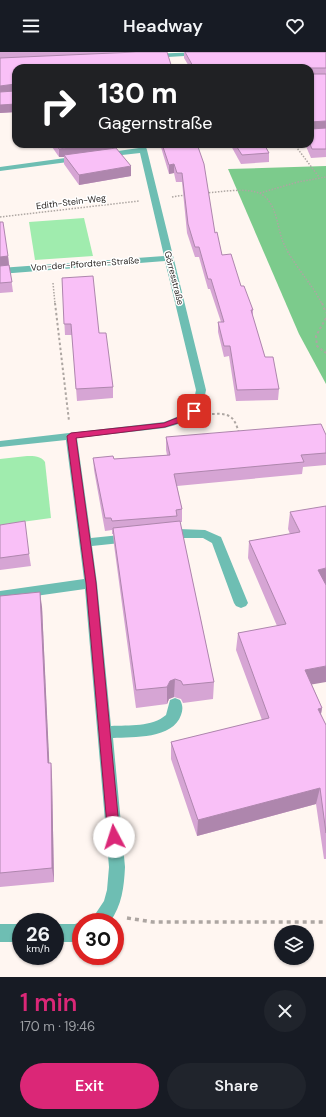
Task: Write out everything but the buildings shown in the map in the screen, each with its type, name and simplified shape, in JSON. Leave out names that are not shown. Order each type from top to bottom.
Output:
[{"type":"street","points":[[144,56],[208,53]]},
{"type":"street","points":[[0,169],[96,156],[137,148]]},
{"type":"street","name":"Görresstraße","points":[[71,436],[165,425],[182,419],[194,411],[200,400],[201,390],[142,148]]},
{"type":"street","name":"Von-der-Pfordten-Straße","points":[[0,271],[169,258]]},
{"type":"street","points":[[0,444],[71,436],[91,583],[116,867],[116,891],[105,913]]},
{"type":"street","points":[[155,535],[178,533],[205,534],[217,540],[241,603]]},
{"type":"street","points":[[86,543],[140,537]]},
{"type":"street","points":[[0,596],[91,583]]},
{"type":"street","points":[[104,732],[162,727],[171,720],[174,713],[175,704]]},
{"type":"street","points":[[0,933],[12,933]]},
{"type":"path","points":[[297,148],[319,178]]},
{"type":"path","points":[[201,193],[222,191],[260,193],[298,182],[326,177]]},
{"type":"path","points":[[260,193],[270,202],[285,248],[322,299],[326,313]]},
{"type":"path","points":[[169,197],[187,195]]},
{"type":"path","name":"Edith-Stein-Weg","points":[[0,217],[144,200]]},
{"type":"path","points":[[50,267],[71,436]]},
{"type":"path","points":[[326,318],[316,336],[317,346],[326,353]]},
{"type":"path","points":[[205,414],[226,413],[235,419],[240,437]]},
{"type":"path","points":[[124,920],[153,922],[326,922]]},
{"type":"green space","points":[[326,166],[326,384],[299,334],[228,169]]},
{"type":"green space","points":[[84,218],[93,256],[35,260],[29,222]]},
{"type":"green space","points":[[27,456],[39,457],[45,462],[51,518],[0,525],[0,459]]},
{"type":"route","points":[[114,837],[91,583],[71,436],[165,425],[182,419],[194,411]]}]
